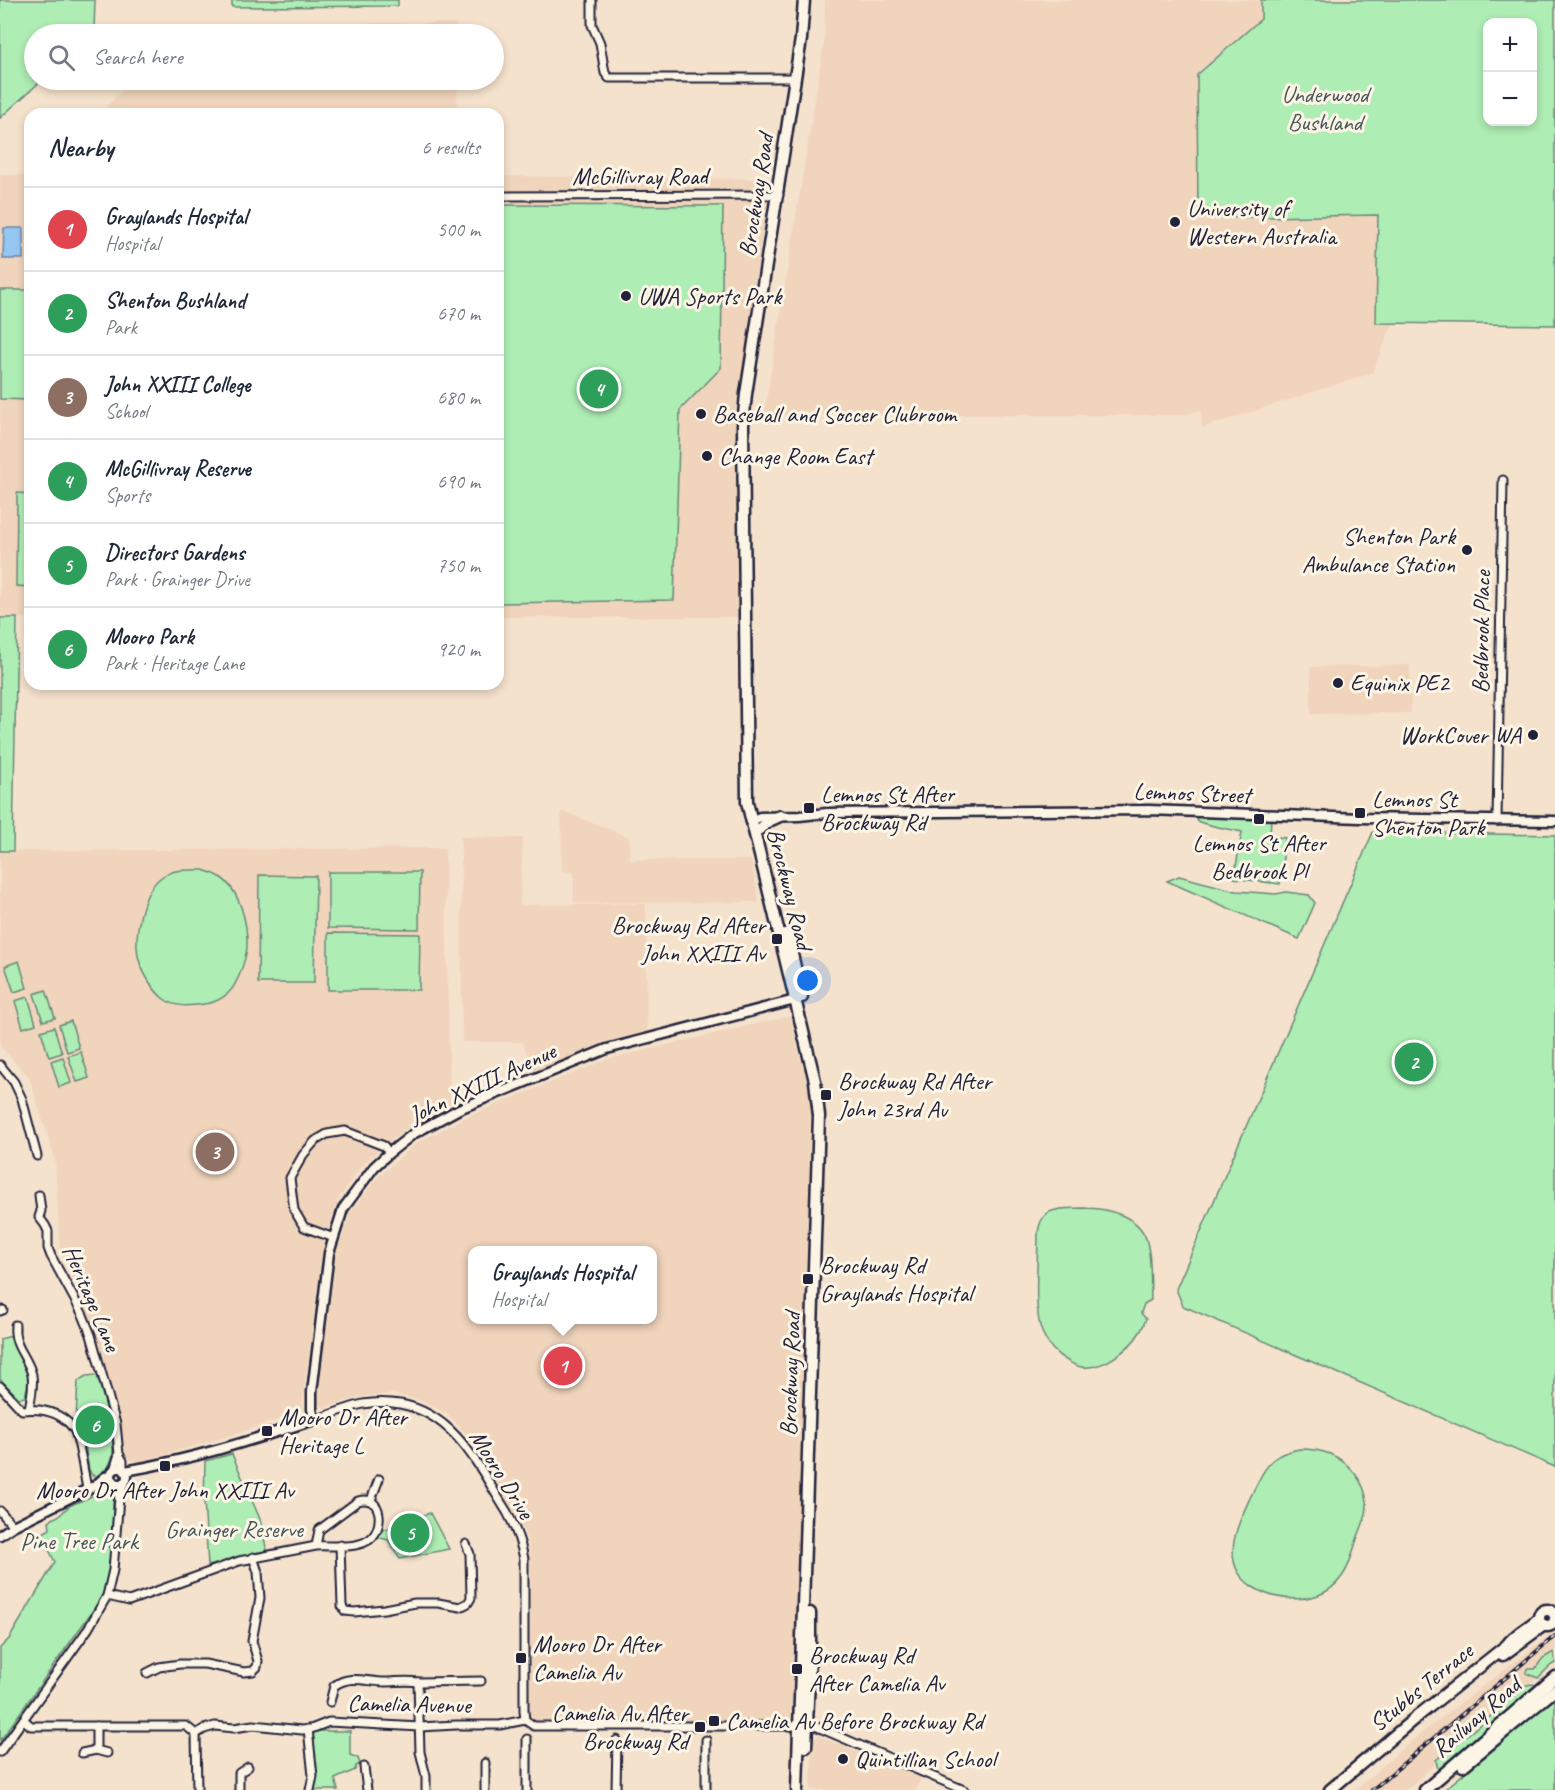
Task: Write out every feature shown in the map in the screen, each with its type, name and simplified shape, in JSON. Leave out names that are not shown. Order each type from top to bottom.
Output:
[{"type":"main road","name":"Brockway Road","points":[[779,195],[801,39],[804,0]]},
{"type":"main road","name":"Brockway Road","points":[[804,1790],[803,1725],[819,1116],[815,1081],[799,999],[746,784],[743,416],[804,56],[809,0]]},
{"type":"main road","points":[[755,820],[769,821],[780,816]]},
{"type":"main road","name":"Stubbs Terrace","points":[[1330,1790],[1507,1645],[1516,1635],[1551,1619]]},
{"type":"main road","name":"Stubbs Terrace","points":[[1338,1790],[1386,1753],[1474,1677],[1551,1619]]},
{"type":"main road","name":"Railway Road","points":[[1425,1790],[1555,1677]]},
{"type":"main road","name":"Railway Road","points":[[1434,1790],[1555,1690]]},
{"type":"main road","name":"Brockway Road","points":[[797,1790],[803,1725]]},
{"type":"street","points":[[592,1],[592,25],[600,43],[605,73],[609,78],[795,78]]},
{"type":"street","name":"McGillivray Road","points":[[504,196],[779,195]]},
{"type":"street","name":"Bedbrook Place","points":[[1497,820],[1503,480]]},
{"type":"street","name":"Lemnos Street","points":[[755,820],[777,811],[827,813],[1149,810],[1360,818],[1555,821]]},
{"type":"street","name":"Lemnos Street","points":[[780,816],[827,813]]},
{"type":"street","name":"John XXIII Avenue","points":[[314,1420],[312,1392],[330,1253],[334,1238],[343,1209],[374,1167],[389,1153],[413,1134],[459,1109],[607,1049],[799,999]]},
{"type":"street","points":[[0,1065],[14,1082],[22,1099],[37,1156]]},
{"type":"street","points":[[334,1238],[304,1227],[294,1210],[290,1178],[303,1155],[315,1141],[327,1134],[345,1131],[384,1146],[389,1153]]},
{"type":"street","name":"Heritage Lane","points":[[0,1752],[88,1629],[106,1596],[113,1570],[119,1477],[116,1424],[94,1345],[83,1315],[48,1248],[48,1231],[39,1217],[41,1211],[39,1195]]},
{"type":"street","points":[[15,1325],[14,1337],[32,1374],[26,1409]]},
{"type":"street","points":[[0,1386],[26,1409],[54,1412],[74,1428],[82,1471],[92,1486]]},
{"type":"street","name":"Mooro Drive","points":[[0,1535],[13,1526],[92,1486],[144,1468],[224,1449],[363,1404],[390,1403],[414,1408],[444,1423],[462,1442],[507,1512],[517,1533],[522,1550],[524,1571],[525,1720]]},
{"type":"street","points":[[370,1500],[379,1479]]},
{"type":"street","points":[[106,1596],[129,1600],[254,1557],[316,1546],[357,1545],[369,1540],[377,1532],[378,1512],[374,1503],[370,1500],[358,1501],[319,1530],[316,1546]]},
{"type":"street","points":[[0,1510],[13,1526]]},
{"type":"street","points":[[340,1545],[342,1606],[345,1611],[354,1612],[415,1603],[438,1603],[460,1607],[468,1603],[471,1598],[470,1554],[466,1544]]},
{"type":"street","points":[[147,1673],[159,1667],[180,1664],[205,1664],[244,1672],[254,1671],[258,1661],[252,1641],[260,1598],[254,1557]]},
{"type":"street","points":[[330,1702],[334,1686],[339,1682],[355,1679],[384,1682],[481,1681]]},
{"type":"street","points":[[418,1682],[420,1752],[426,1776],[426,1790]]},
{"type":"street","points":[[24,1720],[32,1726],[186,1726],[196,1734],[197,1790]]},
{"type":"street","name":"Camelia Avenue","points":[[196,1734],[215,1726],[234,1728],[253,1725],[308,1729],[329,1722],[420,1727],[500,1725],[525,1720],[534,1726],[803,1725],[815,1726],[964,1790]]},
{"type":"street","points":[[96,1726],[96,1750]]},
{"type":"street","points":[[308,1729],[313,1776],[309,1790]]},
{"type":"street","points":[[527,1739],[527,1790]]},
{"type":"street","points":[[616,1790],[617,1740]]},
{"type":"street","points":[[706,1740],[706,1790]]},
{"type":"street","points":[[82,1754],[96,1750],[106,1754]]},
{"type":"street","points":[[485,1763],[485,1790]]},
{"type":"street","points":[[239,1790],[239,1773],[248,1767]]},
{"type":"street","points":[[364,1767],[367,1790]]},
{"type":"shaded area","name":"University of Western Australia","points":[[825,0],[1555,0],[1555,325],[1393,323],[1372,373],[1202,428],[1201,410],[1184,415],[764,415],[824,43]]},
{"type":"shaded area","points":[[456,23],[456,24],[340,24]]},
{"type":"shaded area","points":[[123,90],[457,90],[457,108],[105,108]]},
{"type":"shaded area","points":[[0,175],[24,175],[24,618],[17,619],[13,851],[445,848],[450,1104],[410,1126],[384,1146],[361,1166],[338,1200],[324,1241],[301,1412],[140,1462],[130,1460],[125,1454],[120,1422],[96,1332],[60,1249],[55,1159],[29,1077],[0,1046]]},
{"type":"shaded area","name":"UWA Sports Park","points":[[504,176],[770,179],[736,413],[737,617],[504,617]]},
{"type":"shaded area","points":[[1410,665],[1411,713],[1311,714],[1311,667]]},
{"type":"shaded area","points":[[561,812],[629,837],[630,860],[751,860],[759,902],[574,903],[574,872],[562,871]]},
{"type":"shaded area","points":[[461,837],[523,838],[520,905],[646,904],[647,1036],[535,1074],[523,1042],[462,1042]]},
{"type":"shaded area","points":[[790,1016],[811,1099],[805,1318],[803,1321],[805,1333],[795,1712],[785,1722],[533,1722],[529,1717],[531,1570],[529,1544],[524,1531],[470,1438],[448,1414],[419,1400],[394,1394],[360,1397],[324,1408],[317,1402],[336,1254],[351,1211],[380,1175],[418,1142],[464,1118],[608,1059]]},
{"type":"shaded area","points":[[1551,1634],[1555,1638],[1555,1659],[1551,1664],[1405,1790],[1355,1790],[1415,1738]]},
{"type":"shaded area","name":"Quintillian School","points":[[818,1736],[921,1778],[916,1790],[811,1790],[812,1740]]},
{"type":"green space","points":[[0,0],[95,0],[94,24],[24,24],[24,90],[31,90],[0,118]]},
{"type":"green space","points":[[232,0],[398,0],[398,6],[232,7]]},
{"type":"green space","name":"Underwood Bushland","points":[[1261,0],[1555,0],[1555,325],[1376,323],[1378,215],[1198,218],[1197,75],[1261,19]]},
{"type":"green space","name":"UWA Sports Park","points":[[504,205],[723,206],[721,368],[680,410],[674,600],[504,603]]},
{"type":"green space","points":[[0,290],[24,290],[24,400],[0,399]]},
{"type":"green space","points":[[17,493],[24,494],[24,587],[16,586]]},
{"type":"green space","points":[[0,618],[17,618],[13,851],[0,851]]},
{"type":"green space","points":[[1196,816],[1259,818],[1259,821],[1271,819],[1270,836],[1285,838],[1280,884],[1234,878],[1242,832],[1197,821]]},
{"type":"green space","points":[[1373,832],[1555,835],[1555,1467],[1183,1306],[1176,1289]]},
{"type":"green space","points":[[203,870],[220,877],[233,890],[238,899],[246,928],[246,951],[238,978],[227,994],[209,1003],[178,1005],[160,995],[145,974],[138,956],[138,926],[148,894],[159,879],[174,871]]},
{"type":"green space","points":[[328,872],[420,872],[419,929],[328,928]]},
{"type":"green space","points":[[259,875],[316,876],[314,983],[258,983]]},
{"type":"green space","points":[[1179,876],[1236,891],[1309,895],[1315,903],[1299,939],[1167,881]]},
{"type":"green space","points":[[328,933],[420,934],[419,990],[328,990]]},
{"type":"green space","points":[[19,961],[27,988],[14,992],[5,966]]},
{"type":"green space","points":[[46,990],[55,1018],[43,1021],[34,994]]},
{"type":"green space","points":[[28,997],[36,1024],[23,1028],[15,1001]]},
{"type":"green space","points":[[71,1021],[79,1048],[67,1052],[59,1025]]},
{"type":"green space","points":[[54,1027],[62,1053],[49,1057],[41,1031]]},
{"type":"green space","points":[[81,1052],[89,1078],[77,1082],[68,1056]]},
{"type":"green space","points":[[63,1057],[71,1083],[59,1087],[51,1061]]},
{"type":"green space","points":[[1084,1208],[1112,1212],[1130,1220],[1144,1233],[1150,1256],[1151,1300],[1144,1304],[1141,1313],[1146,1319],[1141,1330],[1130,1345],[1116,1357],[1091,1367],[1074,1365],[1055,1352],[1042,1332],[1038,1311],[1038,1235],[1043,1218],[1059,1209]]},
{"type":"green space","points":[[11,1336],[29,1379],[25,1397],[19,1398],[0,1379],[0,1339]]},
{"type":"green space","points":[[97,1375],[112,1433],[113,1455],[106,1469],[97,1476],[92,1475],[89,1470],[84,1438],[76,1418],[78,1381],[86,1376]]},
{"type":"green space","points":[[1299,1449],[1326,1453],[1350,1467],[1363,1487],[1367,1507],[1346,1571],[1332,1587],[1322,1593],[1299,1599],[1274,1596],[1253,1587],[1242,1578],[1233,1557],[1240,1521],[1267,1467],[1279,1455]]},
{"type":"green space","name":"Grainger Reserve","points":[[232,1454],[260,1519],[267,1552],[208,1566],[204,1499],[205,1461]]},
{"type":"green space","name":"Pine Tree Park","points":[[108,1489],[113,1495],[113,1511],[108,1589],[0,1741],[0,1648],[9,1639],[55,1562],[41,1534],[50,1529],[49,1521],[69,1506]]},
{"type":"green space","points":[[430,1513],[449,1549],[400,1559],[388,1540],[377,1537],[381,1530]]},
{"type":"green space","points":[[1554,1652],[1555,1663],[1538,1678],[1526,1673],[1528,1669],[1535,1669],[1543,1658]]},
{"type":"green space","points":[[1526,1685],[1536,1686],[1532,1691],[1438,1770],[1436,1760],[1492,1715],[1495,1709]]},
{"type":"green space","points":[[1555,1698],[1555,1790],[1444,1790]]},
{"type":"green space","points":[[350,1731],[350,1755],[358,1758],[360,1764],[355,1770],[335,1779],[338,1790],[314,1790],[313,1733]]},
{"type":"water","points":[[4,228],[23,228],[23,259],[3,259]]},
{"type":"railway","points":[[1372,1790],[1555,1636]]},
{"type":"place","name":"University of Western Australia","points":[[1175,222]]},
{"type":"place","name":"UWA Sports Park","points":[[626,296]]},
{"type":"place","name":"McGillivray Reserve","points":[[599,389]]},
{"type":"place","name":"Baseball and Soccer Clubroom","points":[[701,414]]},
{"type":"place","name":"Change Room East","points":[[707,456]]},
{"type":"place","name":"Shenton Park Ambulance Station","points":[[1467,550]]},
{"type":"place","name":"Equinix PE2","points":[[1338,683]]},
{"type":"place","name":"WorkCover WA","points":[[1533,735]]},
{"type":"place","name":"Lemnos St After Brockway Rd","points":[[809,808]]},
{"type":"place","name":"Lemnos St Shenton Park","points":[[1360,813]]},
{"type":"place","name":"Lemnos St After Bedbrook Pl","points":[[1259,819]]},
{"type":"place","name":"Brockway Rd After John XXIII Av","points":[[777,939]]},
{"type":"place","name":"Shenton Bushland","points":[[1414,1062]]},
{"type":"place","name":"Brockway Rd After John 23rd Av","points":[[826,1095]]},
{"type":"place","name":"John XXIII College","points":[[215,1152]]},
{"type":"place","name":"Brockway Rd Graylands Hospital","points":[[808,1279]]},
{"type":"place","name":"Graylands Hospital","points":[[563,1366]]},
{"type":"place","name":"Mooro Park","points":[[95,1425]]},
{"type":"place","name":"Mooro Dr After Heritage L","points":[[267,1431]]},
{"type":"place","name":"Mooro Dr After John XXIII Av","points":[[165,1466]]},
{"type":"place","name":"Directors Gardens","points":[[410,1533]]},
{"type":"place","name":"Mooro Dr After Camelia Av","points":[[521,1658]]},
{"type":"place","name":"Brockway Rd After Camelia Av","points":[[797,1669]]},
{"type":"place","name":"Camelia Av Before Brockway Rd","points":[[714,1721]]},
{"type":"place","name":"Camelia Av After Brockway Rd","points":[[700,1727]]},
{"type":"place","name":"Quintillian School","points":[[843,1759]]}]
